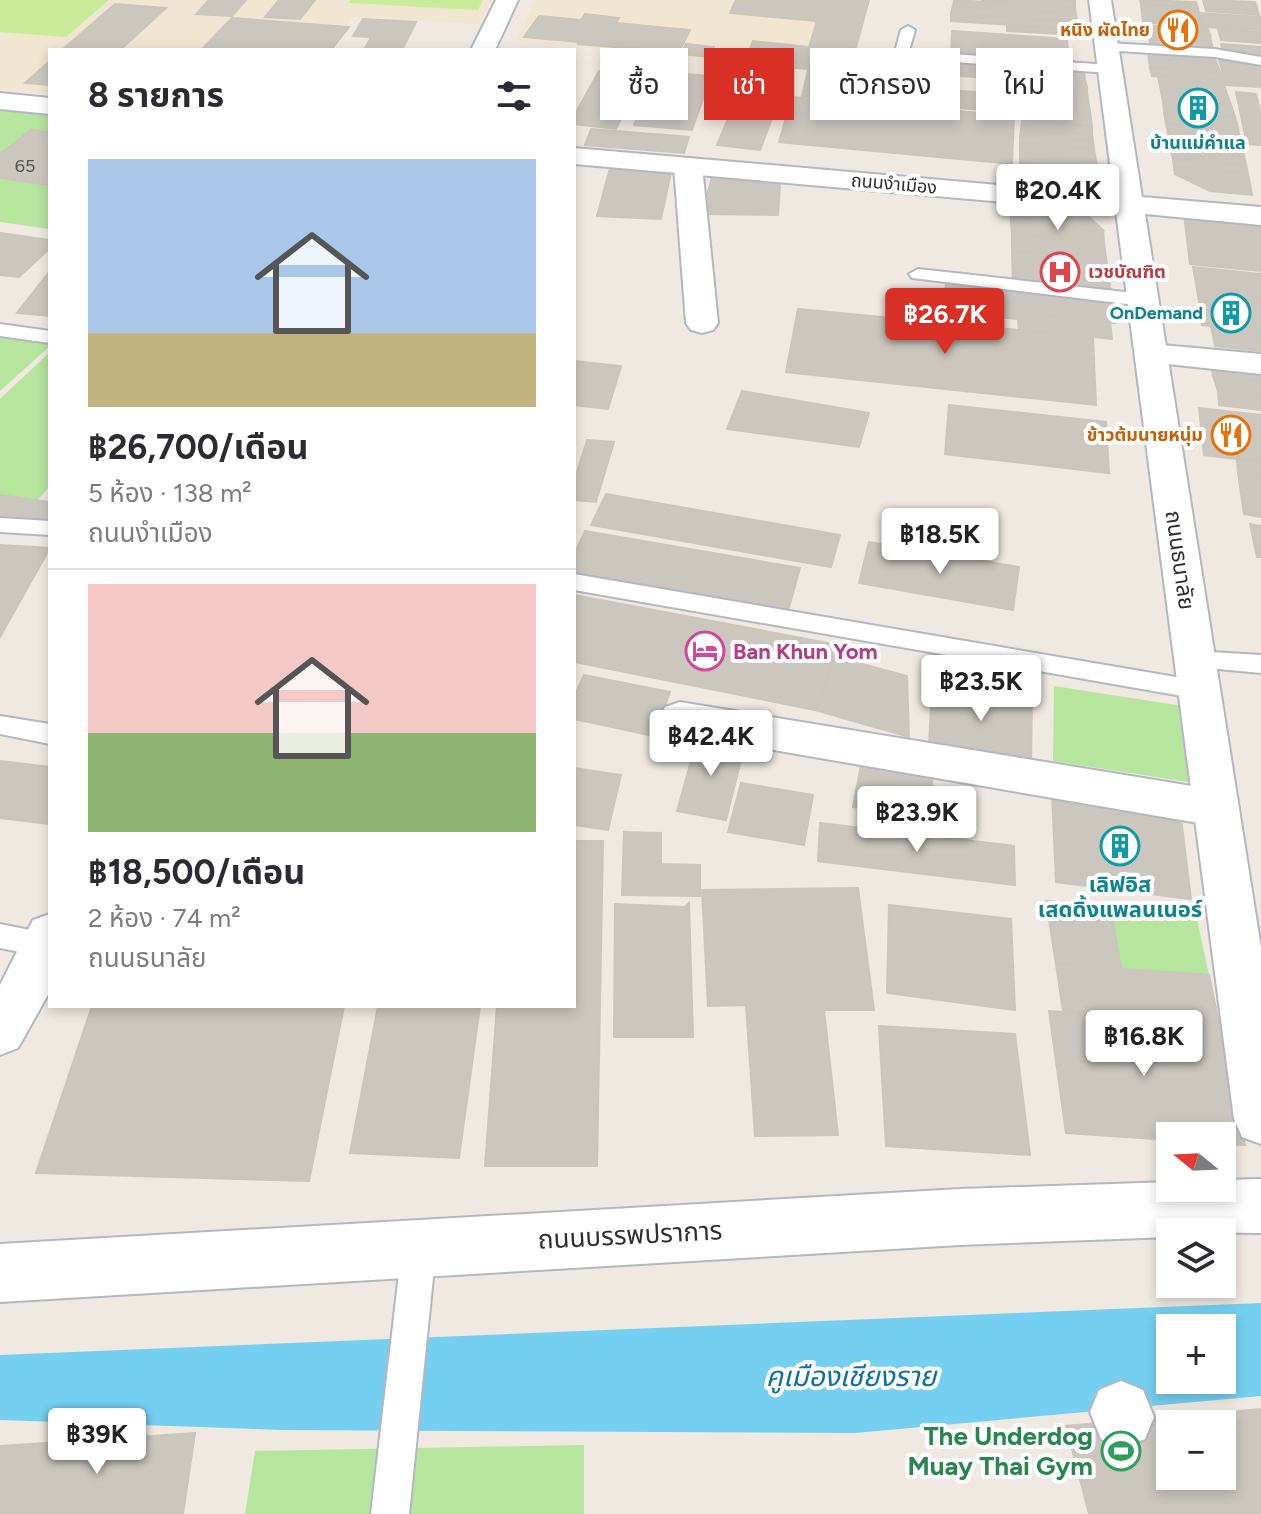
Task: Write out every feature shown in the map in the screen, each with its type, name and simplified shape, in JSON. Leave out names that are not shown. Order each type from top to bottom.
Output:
[{"type":"street","points":[[484,48],[507,0]]},
{"type":"street","name":"ถนนธนาลัย","points":[[1100,0],[1261,1119]]},
{"type":"street","points":[[0,101],[48,106]]},
{"type":"street","name":"ถนนงำเมือง","points":[[576,156],[1261,216]]},
{"type":"street","points":[[688,166],[702,323]]},
{"type":"street","points":[[1151,354],[1261,364]]},
{"type":"street","points":[[680,718],[1216,808]]},
{"type":"street","points":[[0,1032],[32,976],[32,938]]},
{"type":"street","name":"ถนนบรรพปราการ","points":[[0,1273],[960,1217],[1261,1206]]},
{"type":"lane","points":[[908,30],[901,55],[1108,58],[1215,53],[1261,61]]},
{"type":"lane","points":[[918,274],[1143,300]]},
{"type":"lane","points":[[0,330],[48,337]]},
{"type":"lane","points":[[0,525],[48,528]]},
{"type":"lane","points":[[576,582],[1197,675],[1261,664]]},
{"type":"lane","points":[[0,725],[48,734]]},
{"type":"lane","points":[[390,1514],[419,1248]]},
{"type":"shaded area","points":[[0,0],[491,0],[479,24],[353,17],[333,48],[48,48],[48,93],[0,88]]},
{"type":"shaded area","points":[[535,0],[869,0],[856,48],[810,48],[810,69],[794,68],[794,48],[704,48],[704,59],[688,58],[688,48],[600,49],[515,41]]},
{"type":"green space","points":[[0,0],[109,0],[66,37],[0,32]]},
{"type":"green space","points":[[351,0],[483,0],[478,10],[349,3]]},
{"type":"green space","points":[[0,106],[48,110],[48,229],[0,222]]},
{"type":"green space","points":[[0,336],[48,342],[48,348],[0,391]]},
{"type":"green space","points":[[48,354],[48,488],[38,500],[0,495],[0,399]]},
{"type":"green space","points":[[1054,686],[1189,707],[1195,783],[1053,761]]},
{"type":"green space","points":[[1110,905],[1195,910],[1209,975],[1121,968]]},
{"type":"green space","points":[[584,1445],[584,1514],[245,1514],[255,1451]]},
{"type":"water","name":"คูเมืองเชียงราย","points":[[1261,1303],[1261,1396],[855,1433],[281,1430],[0,1420],[0,1355]]},
{"type":"building","points":[[209,0],[246,0],[232,16],[196,14]]},
{"type":"building","points":[[279,0],[315,0],[300,19],[265,17]]},
{"type":"building","points":[[736,0],[869,0],[856,48],[810,48],[810,69],[794,68],[794,48],[750,48],[753,41],[809,47],[817,21],[730,13]]},
{"type":"building","points":[[954,0],[1075,7],[1076,14],[953,6]]},
{"type":"building","points":[[983,0],[1075,0],[1075,7],[982,1]]},
{"type":"building","points":[[1140,0],[1196,2],[1198,8],[1141,4]]},
{"type":"building","points":[[1203,0],[1255,2],[1259,15],[1206,11]]},
{"type":"building","points":[[115,4],[166,8],[122,48],[64,48]]},
{"type":"building","points":[[1141,4],[1198,8],[1202,27],[1143,22]]},
{"type":"building","points":[[953,6],[1076,14],[1077,22],[951,14]]},
{"type":"building","points":[[1199,13],[1261,17],[1261,30],[1202,27]]},
{"type":"building","points":[[585,14],[619,18],[616,23],[690,30],[681,48],[628,48],[524,37],[539,16],[581,20]]},
{"type":"building","points":[[951,14],[1077,22],[1077,29],[951,21]]},
{"type":"building","points":[[232,18],[349,27],[333,48],[203,48]]},
{"type":"building","points":[[363,19],[416,22],[403,48],[365,48],[371,37],[353,36]]},
{"type":"building","points":[[1007,25],[1077,29],[1078,35],[1007,31]]},
{"type":"building","name":"หนิง ผัดไทย","points":[[1147,25],[1208,29],[1210,35],[1148,31]]},
{"type":"building","points":[[1218,29],[1261,32],[1261,43],[1221,40]]},
{"type":"building","points":[[952,31],[1067,39],[1068,48],[976,48],[976,57],[960,56],[960,48],[951,48]]},
{"type":"building","points":[[1148,31],[1210,35],[1211,42],[1149,37]]},
{"type":"building","points":[[1149,37],[1211,42],[1213,48],[1150,44]]},
{"type":"building","points":[[686,44],[714,47],[704,48],[704,56],[688,55],[688,48],[684,48]]},
{"type":"building","points":[[1221,44],[1261,47],[1261,58],[1224,56]]},
{"type":"building","points":[[1148,52],[1213,54],[1220,72],[1150,68]]},
{"type":"building","points":[[1219,59],[1261,62],[1261,87],[1225,85]]},
{"type":"building","points":[[48,63],[48,85],[25,83]]},
{"type":"building","points":[[960,63],[976,64],[976,77],[960,76]]},
{"type":"building","points":[[1150,68],[1220,72],[1222,80],[1152,76]]},
{"type":"building","points":[[808,70],[810,70],[810,97],[802,96]]},
{"type":"building","points":[[1073,70],[1084,71],[1085,80],[1073,79]]},
{"type":"building","points":[[600,71],[600,120],[620,120],[616,129],[576,124],[576,112]]},
{"type":"building","points":[[688,74],[704,75],[704,96],[692,130],[634,125],[636,120],[688,120]]},
{"type":"building","points":[[1158,76],[1222,80],[1231,105],[1163,101]]},
{"type":"building","points":[[1073,79],[1085,80],[1087,87],[1073,86]]},
{"type":"building","points":[[1073,86],[1087,87],[1087,93],[1073,92]]},
{"type":"building","points":[[960,91],[976,92],[976,109],[960,108]]},
{"type":"building","points":[[1073,92],[1087,93],[1091,118],[1073,117]]},
{"type":"building","points":[[1236,92],[1256,94],[1261,115],[1261,145],[1247,144]]},
{"type":"building","points":[[794,97],[810,99],[810,120],[960,120],[960,111],[976,113],[976,120],[1014,120],[1012,164],[779,142],[785,120],[794,120]]},
{"type":"building","name":"บ้านแม่คำแล","points":[[1163,101],[1231,105],[1235,117],[1164,112]]},
{"type":"building","points":[[1164,112],[1235,117],[1238,128],[1166,123]]},
{"type":"building","points":[[1091,118],[1092,126],[1022,121]]},
{"type":"building","points":[[728,120],[771,120],[760,150],[717,145]]},
{"type":"building","points":[[1022,121],[1092,126],[1092,135],[1021,130]]},
{"type":"building","points":[[1166,123],[1238,128],[1240,139],[1168,133]]},
{"type":"building","points":[[591,129],[689,137],[684,153],[585,145]]},
{"type":"building","points":[[31,130],[48,132],[48,185],[0,178],[0,154]]},
{"type":"building","points":[[1021,130],[1092,135],[1093,141],[1020,136]]},
{"type":"building","points":[[1168,133],[1240,139],[1242,148],[1169,142]]},
{"type":"building","points":[[1020,136],[1093,141],[1094,149],[1020,144]]},
{"type":"building","points":[[1169,142],[1242,148],[1244,156],[1171,150]]},
{"type":"building","points":[[1020,144],[1094,149],[1096,161],[1020,154]]},
{"type":"building","points":[[1171,150],[1244,156],[1246,165],[1173,159]]},
{"type":"building","points":[[1020,154],[1096,161],[1097,170],[1020,163]]},
{"type":"building","points":[[1173,159],[1246,165],[1248,174],[1174,167]]},
{"type":"building","points":[[1020,163],[1097,170],[1073,183],[1019,178]]},
{"type":"building","points":[[1174,167],[1248,174],[1252,195],[1210,191],[1175,174]]},
{"type":"building","points":[[610,168],[671,172],[661,219],[597,216]]},
{"type":"building","points":[[712,177],[780,184],[778,215],[702,214]]},
{"type":"building","points":[[1010,204],[1068,208],[1088,216],[1103,230],[1011,223]]},
{"type":"building","points":[[1184,214],[1261,221],[1261,271],[1190,264]]},
{"type":"building","points":[[1011,223],[1103,230],[1104,242],[1012,234]]},
{"type":"building","points":[[0,233],[48,240],[48,250],[19,277],[0,275]]},
{"type":"building","points":[[1012,234],[1104,242],[1106,258],[1012,251]]},
{"type":"building","name":"เวชบัณฑิต","points":[[1012,251],[1106,258],[1111,294],[1013,286]]},
{"type":"building","points":[[1193,267],[1261,274],[1261,302],[1198,295]]},
{"type":"building","points":[[48,273],[48,316],[17,313]]},
{"type":"building","points":[[946,283],[1113,300],[1115,323],[1017,312],[1017,319],[968,314],[969,303],[944,301]]},
{"type":"building","name":"OnDemand","points":[[1198,295],[1261,302],[1261,332],[1202,325]]},
{"type":"building","points":[[798,309],[1093,337],[1096,405],[786,372]]},
{"type":"building","points":[[1017,312],[1110,322],[1112,339],[1019,330]]},
{"type":"building","points":[[1211,327],[1261,332],[1261,340],[1213,335]]},
{"type":"building","points":[[1213,335],[1261,340],[1261,351],[1215,346]]},
{"type":"building","points":[[576,361],[621,366],[608,409],[576,405]]},
{"type":"building","points":[[1211,363],[1261,369],[1261,381],[1213,376]]},
{"type":"building","points":[[1213,376],[1261,381],[1261,396],[1218,391]]},
{"type":"building","points":[[742,391],[869,413],[859,447],[727,429]]},
{"type":"building","points":[[1218,391],[1261,396],[1261,410],[1219,405]]},
{"type":"building","points":[[949,405],[1106,422],[1109,473],[945,454]]},
{"type":"building","name":"ข้าวต้มนายหนุ่ม","points":[[1199,408],[1261,415],[1261,462],[1204,455]]},
{"type":"building","points":[[587,440],[614,442],[596,502],[576,500],[576,476]]},
{"type":"building","points":[[1237,460],[1261,462],[1261,476],[1238,473]]},
{"type":"building","points":[[1238,473],[1261,476],[1261,517],[1244,514]]},
{"type":"building","points":[[606,494],[840,535],[831,567],[591,525]]},
{"type":"building","points":[[0,495],[48,502],[48,523],[0,516]]},
{"type":"building","points":[[1250,524],[1261,526],[1261,557],[1257,557]]},
{"type":"building","points":[[585,531],[800,568],[788,611],[576,573],[576,551]]},
{"type":"building","points":[[869,542],[1019,567],[1013,610],[859,583]]},
{"type":"building","points":[[0,545],[48,548],[48,552],[0,637]]},
{"type":"building","name":"Ban Khun Yom","points":[[576,595],[834,644],[836,657],[815,710],[576,662]]},
{"type":"building","points":[[836,657],[907,676],[909,737],[815,710]]},
{"type":"building","points":[[584,675],[670,692],[654,736],[576,719],[576,693]]},
{"type":"building","points":[[932,683],[1032,699],[1031,763],[929,746]]},
{"type":"building","points":[[698,736],[745,744],[726,820],[677,811]]},
{"type":"building","points":[[862,760],[933,772],[929,820],[853,807]]},
{"type":"building","points":[[0,761],[48,767],[48,824],[0,818]]},
{"type":"building","points":[[576,768],[621,775],[608,830],[576,825]]},
{"type":"building","points":[[741,783],[813,795],[804,845],[728,832]]},
{"type":"building","name":"เลิฟอิส เสดดิ้งแพลนเนอร์","points":[[1052,794],[1180,810],[1191,899],[1056,882]]},
{"type":"building","points":[[820,823],[1014,846],[1015,885],[818,861]]},
{"type":"building","points":[[624,832],[661,833],[661,864],[700,865],[700,896],[622,895]]},
{"type":"building","points":[[576,841],[603,841],[597,1166],[485,1166],[497,1008],[576,1008]]},
{"type":"building","points":[[858,888],[874,1010],[824,1010],[838,1135],[755,1136],[746,1005],[708,1006],[702,890]]},
{"type":"building","points":[[1046,901],[1110,905],[1121,968],[1056,964]]},
{"type":"building","points":[[689,903],[693,1037],[614,1037],[615,904],[685,907]]},
{"type":"building","points":[[889,905],[1011,919],[1015,1010],[887,993]]},
{"type":"building","points":[[1056,964],[1209,975],[1219,1023],[1063,1011]]},
{"type":"building","points":[[91,1008],[344,1008],[309,1181],[36,1173]]},
{"type":"building","points":[[378,1008],[480,1008],[459,1158],[350,1153]]},
{"type":"building","points":[[1049,1011],[1219,1023],[1245,1145],[1236,1145],[1236,1122],[1156,1122],[1156,1139],[1066,1133]]},
{"type":"building","points":[[879,1026],[1015,1034],[1030,1155],[886,1146]]},
{"type":"building","name":"The Underdog Muay Thai Gym","points":[[1261,1409],[1261,1514],[1089,1514],[1066,1426],[1156,1418],[1156,1490],[1236,1490],[1236,1411]]},
{"type":"building","points":[[195,1433],[183,1514],[0,1514],[0,1446]]},
{"type":"place","name":"หนิง ผัดไทย","points":[[1178,30]]},
{"type":"place","name":"บ้านแม่คำแล","points":[[1198,108]]},
{"type":"place","name":"เวชบัณฑิต","points":[[1060,272]]},
{"type":"place","name":"OnDemand","points":[[1231,313]]},
{"type":"place","name":"ข้าวต้มนายหนุ่ม","points":[[1231,435]]},
{"type":"place","name":"Ban Khun Yom","points":[[705,651]]},
{"type":"place","name":"เลิฟอิส เสดดิ้งแพลนเนอร์","points":[[1120,846]]},
{"type":"place","name":"The Underdog Muay Thai Gym","points":[[1121,1451]]}]
